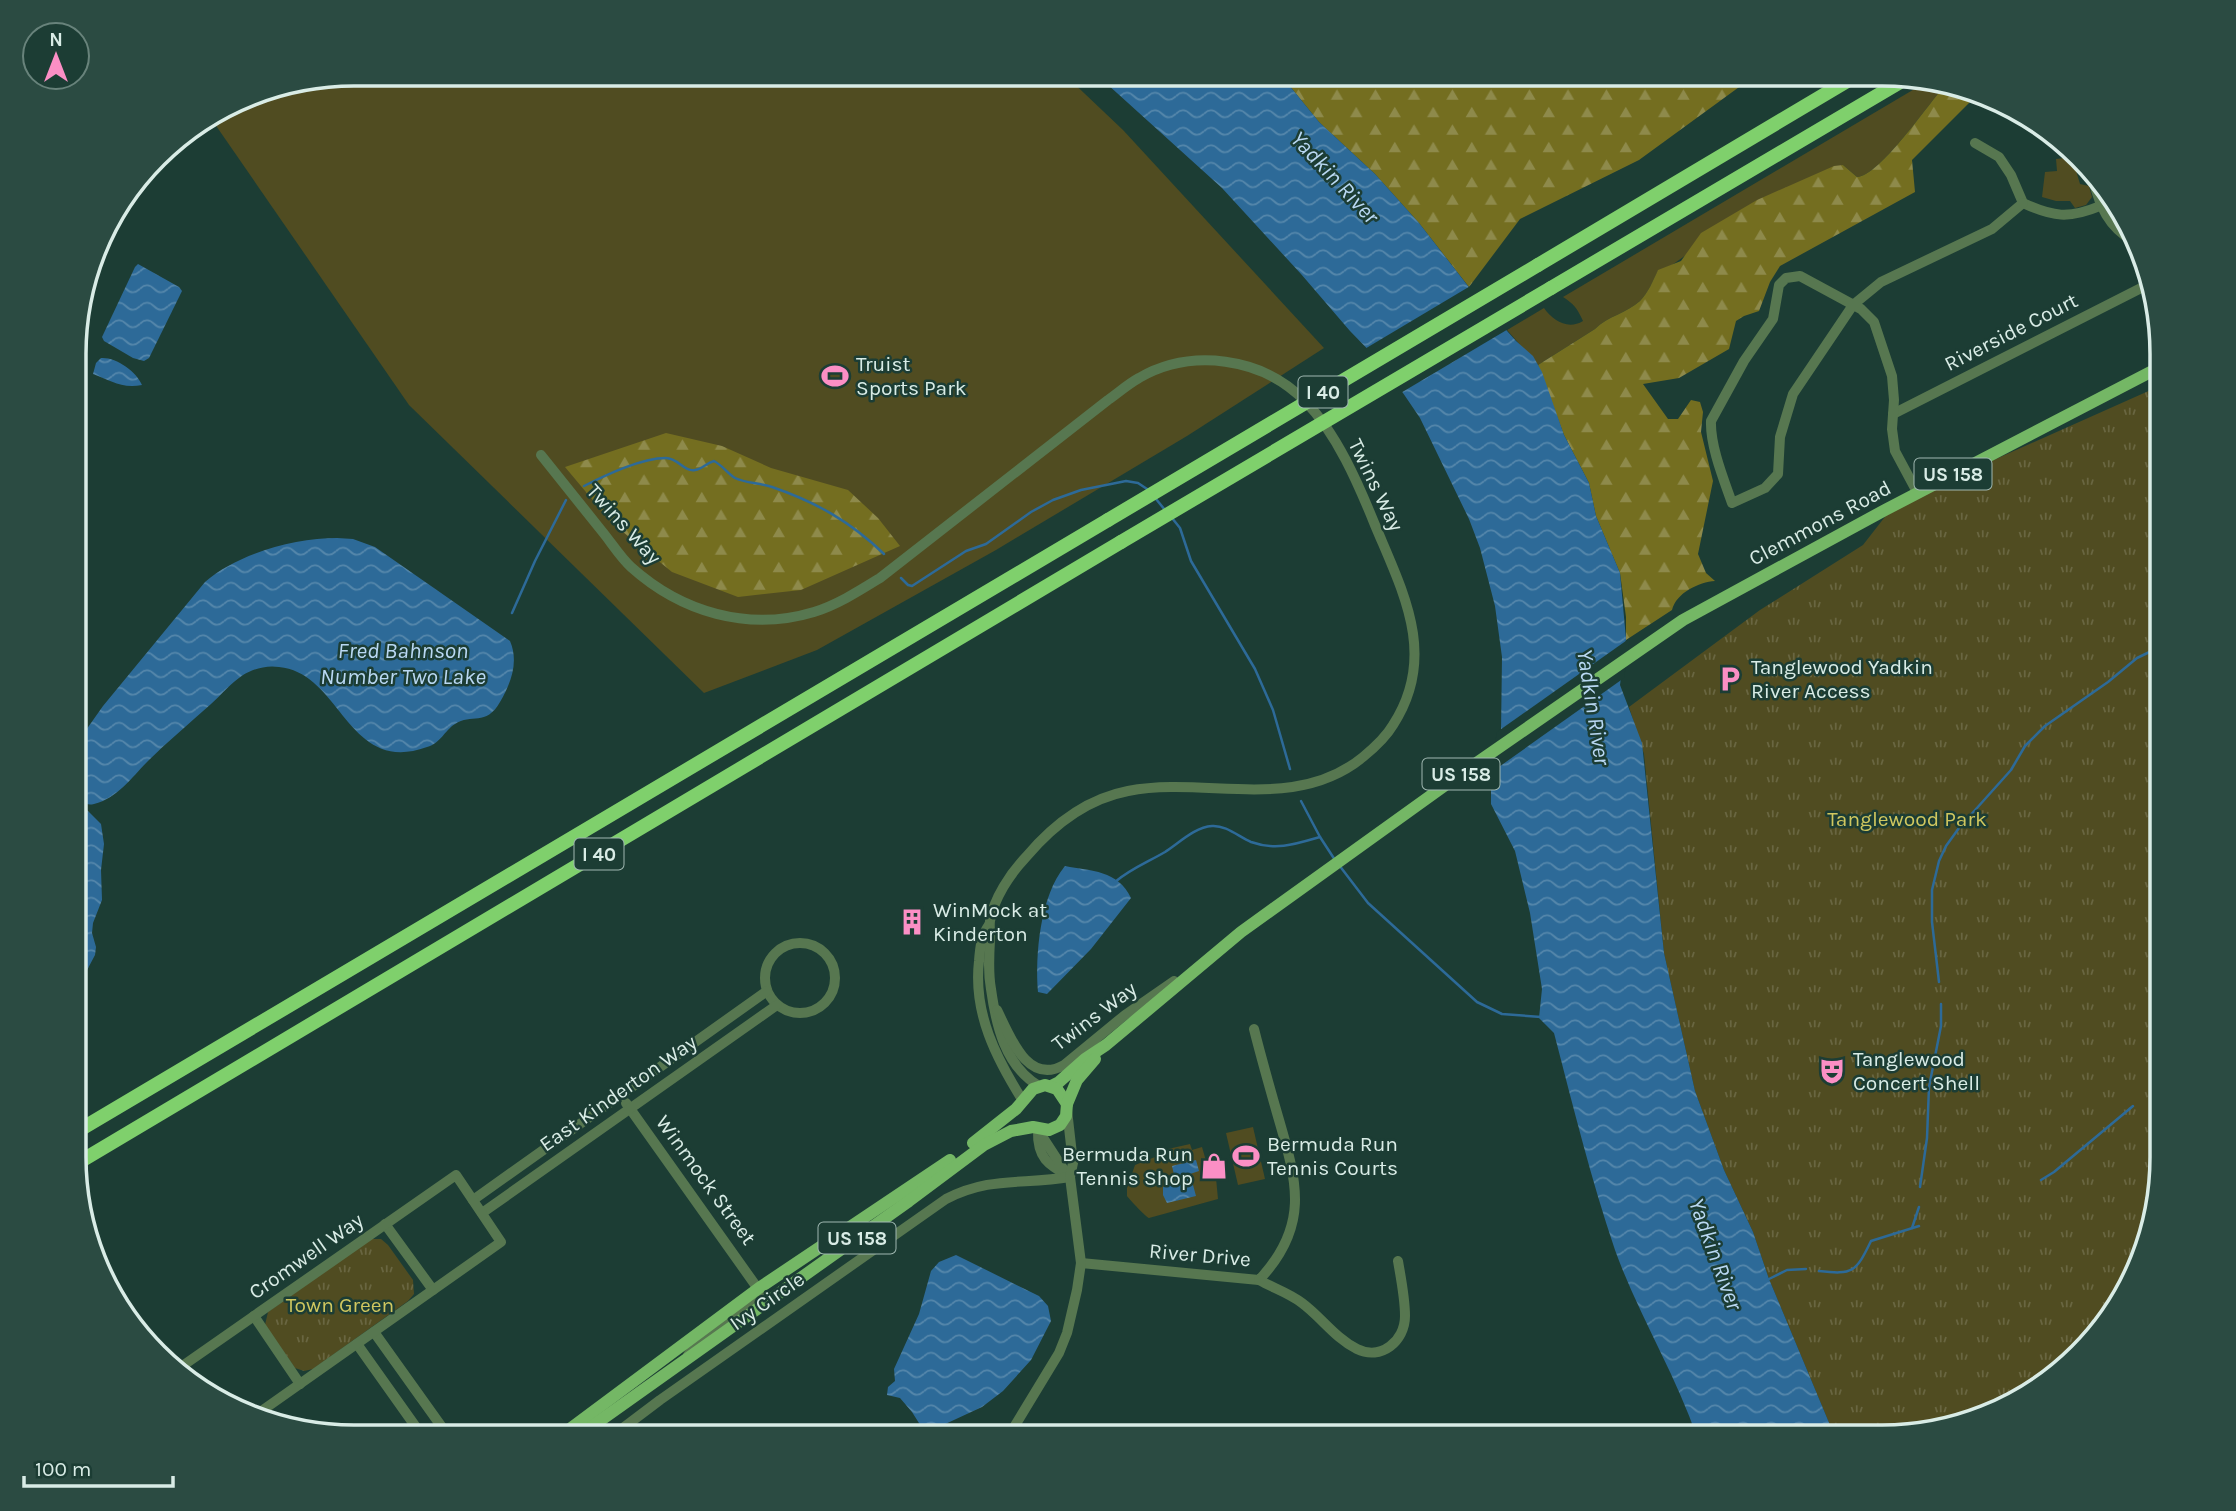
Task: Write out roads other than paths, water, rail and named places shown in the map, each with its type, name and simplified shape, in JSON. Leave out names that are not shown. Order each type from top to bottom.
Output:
[{"type":"highway","name":"I 40","points":[[86,1126],[1838,86]]},
{"type":"highway","name":"I 40","points":[[86,1158],[1893,86]]},
{"type":"main road","name":"Clemmons Road","points":[[1206,960],[1465,771],[1684,620],[1721,597],[1917,492],[2150,372]]},
{"type":"main road","name":"US 158","points":[[1045,1086],[1059,1082],[1206,960]]},
{"type":"main road","name":"US 158","points":[[1067,1107],[1077,1080],[1106,1045]]},
{"type":"main road","points":[[1045,1086],[1061,1093],[1067,1107],[1064,1121],[1055,1129],[1035,1129],[1023,1114],[1023,1101],[1029,1092],[1045,1086]]},
{"type":"main road","name":"US 158","points":[[575,1425],[759,1288],[942,1166],[989,1132],[1023,1101]]},
{"type":"main road","name":"US 158","points":[[594,1425],[984,1145],[1011,1131],[1035,1129]]},
{"type":"street","points":[[1976,143],[1998,157],[2011,175],[2023,203],[2060,216],[2078,214],[2100,206]]},
{"type":"street","points":[[2097,193],[2100,206],[2111,224],[2121,232]]},
{"type":"street","points":[[1917,492],[1895,451],[1892,376],[1874,322],[1853,305],[1800,276],[1786,278],[1779,285],[1773,319],[1744,361],[1711,421],[1715,446],[1732,503],[1765,488],[1776,478],[1780,437],[1789,403],[1802,378],[1853,305],[1881,282],[1992,229],[2023,203]]},
{"type":"street","name":"Riverside Court","points":[[1893,414],[2142,288]]},
{"type":"street","name":"Twins Way","points":[[541,455],[630,566],[667,595],[705,612],[744,620],[765,620],[814,612],[847,598],[880,578],[1108,400],[1139,378],[1165,367],[1188,361],[1219,360],[1254,368],[1288,386],[1307,402],[1351,471],[1409,606],[1415,663],[1407,698],[1393,726],[1372,749],[1346,770],[1320,782],[1272,789],[1170,788],[1128,791],[1089,804],[1048,830],[1015,869],[995,906],[989,925],[989,972],[996,1024],[1006,1048],[1023,1073],[1045,1086]]},
{"type":"street","name":"Twins Way","points":[[989,925],[983,933],[979,952],[981,1005],[998,1060],[1023,1101]]},
{"type":"street","points":[[795,944],[807,944],[819,949],[828,958],[833,969],[831,993],[824,1004],[813,1010],[801,1013],[788,1011],[777,1005],[767,991],[767,966],[773,956],[783,948],[795,944]]},
{"type":"street","name":"Twins Way","points":[[993,1001],[1022,1056],[1035,1068],[1052,1071],[1064,1065],[1125,1015],[1206,960]]},
{"type":"street","name":"East Kinderton Way","points":[[473,1200],[767,991]]},
{"type":"street","name":"East Kinderton Way","points":[[482,1213],[777,1005]]},
{"type":"street","name":"River Drive","points":[[1081,1263],[1259,1280],[1282,1250],[1296,1203],[1295,1174],[1254,1030]]},
{"type":"street","name":"Winmock Street","points":[[620,1096],[759,1288]]},
{"type":"street","points":[[1015,1425],[1059,1353],[1081,1263],[1070,1177],[1073,1163],[1067,1107]]},
{"type":"street","points":[[1035,1129],[1070,1177]]},
{"type":"street","name":"Cromwell Way","points":[[184,1365],[456,1175],[473,1200]]},
{"type":"street","name":"Ivy Circle","points":[[627,1425],[946,1199],[966,1189],[990,1182],[1070,1177]]},
{"type":"street","points":[[264,1409],[501,1242],[473,1200]]},
{"type":"street","points":[[385,1224],[433,1290]]},
{"type":"street","points":[[1259,1280],[1303,1303],[1350,1345],[1362,1351],[1377,1353],[1388,1348],[1397,1339],[1404,1322],[1398,1261]]},
{"type":"street","points":[[686,1360],[695,1346],[759,1297],[759,1288]]},
{"type":"street","points":[[254,1316],[300,1384]]},
{"type":"street","points":[[374,1332],[440,1425]]},
{"type":"street","points":[[357,1344],[414,1425]]},
{"type":"water","name":"Yadkin River","points":[[1109,86],[1290,86],[1319,122],[1375,174],[1419,223],[1475,295],[1533,356],[1542,372],[1564,435],[1589,483],[1596,516],[1620,573],[1626,639],[1620,685],[1642,743],[1664,953],[1695,1091],[1724,1170],[1753,1232],[1769,1279],[1830,1425],[1692,1425],[1615,1250],[1590,1169],[1554,1033],[1539,1018],[1542,989],[1530,913],[1515,851],[1491,804],[1491,782],[1501,733],[1502,657],[1495,606],[1480,548],[1469,519],[1420,418],[1386,368],[1222,188]]},
{"type":"water","points":[[138,264],[182,291],[149,358],[144,361],[133,358],[104,341],[102,337]]},
{"type":"water","points":[[101,358],[125,366],[142,385],[122,385],[93,374],[96,363]]},
{"type":"water","name":"Fred Bahnson Number Two Lake","points":[[320,539],[353,539],[375,547],[510,641],[514,665],[507,687],[495,710],[484,717],[455,724],[432,745],[400,752],[379,748],[362,736],[317,686],[300,673],[279,667],[260,668],[234,681],[110,797],[94,804],[86,803],[86,730],[205,582],[233,563],[249,556],[285,545]]},
{"type":"water","points":[[86,809],[101,824],[104,844],[102,900],[92,933],[95,955],[86,972]]},
{"type":"water","points":[[1065,866],[1103,873],[1119,882],[1131,898],[1091,949],[1047,994],[1038,992],[1037,961],[1041,926],[1050,893]]},
{"type":"water","points":[[1196,1160],[1199,1171],[1190,1174],[1196,1196],[1167,1203],[1163,1187],[1176,1183],[1172,1166]]},
{"type":"water","points":[[956,1255],[1039,1296],[1048,1306],[1051,1321],[1031,1360],[1003,1391],[982,1407],[943,1425],[920,1425],[900,1398],[887,1395],[888,1387],[895,1381],[894,1369],[919,1314],[931,1271],[939,1262]]},
{"type":"waterway","points":[[584,486],[624,468],[656,459],[674,460],[691,470],[714,461],[735,478],[772,487],[818,506],[859,532],[884,554]]},
{"type":"waterway","points":[[901,578],[912,586],[966,551],[986,544],[1031,512],[1053,500],[1081,490],[1126,481],[1138,483],[1150,491]]},
{"type":"waterway","points":[[1156,499],[1165,510]]},
{"type":"waterway","points":[[512,613],[566,500]]},
{"type":"waterway","points":[[1172,518],[1180,528],[1191,561],[1255,669],[1273,710],[1290,769]]},
{"type":"waterway","points":[[1939,982],[1932,922],[1932,890],[1939,861],[1946,846],[2011,770],[2025,746],[2045,726],[2137,658],[2150,652]]},
{"type":"waterway","points":[[1301,801],[1335,860]]},
{"type":"waterway","points":[[1115,882],[1193,832],[1206,827],[1222,827],[1251,842],[1269,846],[1294,844],[1320,837]]},
{"type":"waterway","points":[[1339,865],[1368,903],[1477,1002],[1502,1014],[1541,1017]]},
{"type":"waterway","points":[[1920,1187],[1927,1138],[1929,1087],[1941,1026],[1941,1004]]},
{"type":"waterway","points":[[2041,1180],[2133,1106]]},
{"type":"waterway","points":[[1912,1228],[1919,1207]]},
{"type":"waterway","points":[[1819,1271],[1839,1272],[1852,1269],[1871,1241],[1919,1226]]},
{"type":"waterway","points":[[1769,1279],[1787,1270],[1806,1269]]},
{"type":"place","name":"Truist Sports Park","points":[[835,376]]},
{"type":"place","name":"Tanglewood Yadkin River Access","points":[[1730,679]]},
{"type":"place","name":"WinMock at Kinderton","points":[[912,922]]},
{"type":"place","name":"Tanglewood Concert Shell","points":[[1832,1071]]},
{"type":"place","name":"Bermuda Run Tennis Courts","points":[[1246,1156]]},
{"type":"place","name":"Bermuda Run Tennis Shop","points":[[1214,1166]]},
{"type":"park label","name":"Tanglewood Park","points":[[1907,819]]},
{"type":"park label","name":"Town Green","points":[[340,1305]]}]
